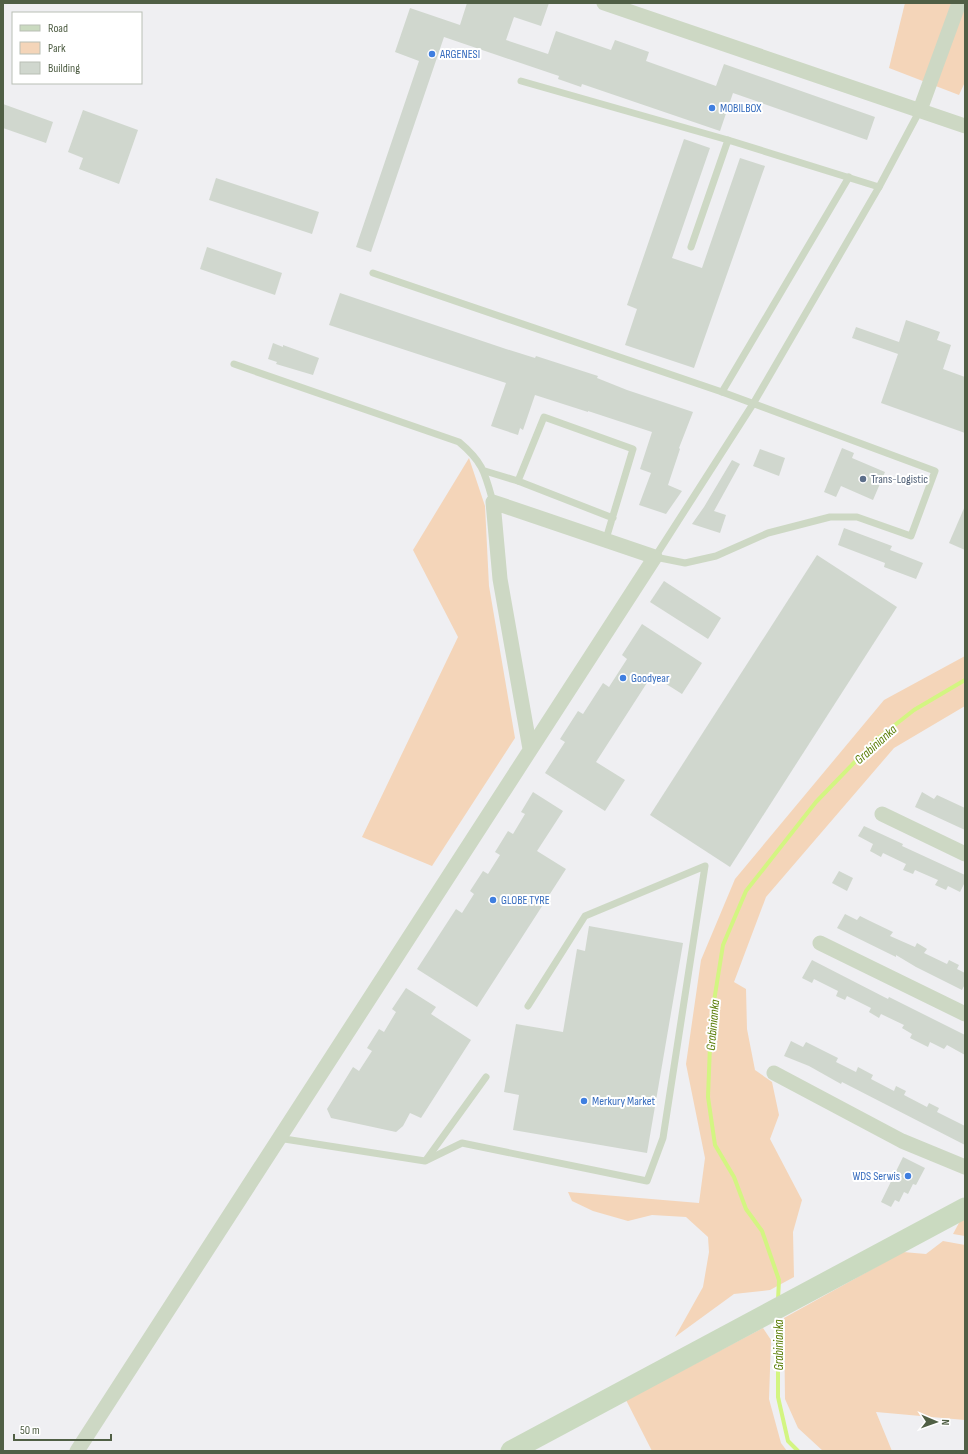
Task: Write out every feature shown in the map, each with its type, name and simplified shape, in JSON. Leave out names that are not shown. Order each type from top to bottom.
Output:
[{"type":"street","points":[[604,3],[965,126]]},
{"type":"street","points":[[920,110],[959,3]]},
{"type":"street","points":[[77,1451],[655,557],[606,539],[493,502],[500,579],[530,749]]},
{"type":"street","points":[[882,814],[965,854]]},
{"type":"street","points":[[820,943],[965,1014]]},
{"type":"street","points":[[774,1073],[902,1141],[965,1167]]},
{"type":"street","points":[[511,1451],[965,1208]]},
{"type":"lane","points":[[521,81],[728,140],[879,187]]},
{"type":"lane","points":[[373,273],[722,392],[753,404],[935,471],[910,536],[857,517],[830,517],[768,533],[716,556],[685,563],[655,557],[753,404],[879,187],[920,110]]},
{"type":"lane","points":[[690,247],[728,140]]},
{"type":"lane","points":[[722,392],[848,177]]},
{"type":"lane","points":[[234,364],[459,442],[475,455],[485,471],[493,502]]},
{"type":"lane","points":[[518,480],[544,417],[633,449],[606,539]]},
{"type":"lane","points":[[485,471],[518,480],[613,518]]},
{"type":"lane","points":[[278,1138],[425,1161],[462,1143],[647,1181],[663,1138],[705,866],[586,916],[528,1006]]},
{"type":"lane","points":[[425,1161],[486,1077]]},
{"type":"green space","points":[[905,3],[965,3],[965,82],[959,95],[889,68]]},
{"type":"green space","points":[[469,458],[485,506],[489,586],[515,738],[432,866],[362,837],[458,637],[413,550]]},
{"type":"green space","points":[[965,656],[965,706],[894,748],[766,897],[734,982],[746,989],[747,1029],[755,1070],[772,1082],[779,1115],[770,1139],[802,1200],[793,1232],[794,1277],[770,1290],[734,1294],[675,1337],[703,1287],[709,1252],[708,1237],[686,1217],[652,1215],[628,1221],[593,1211],[572,1201],[568,1192],[699,1203],[705,1158],[686,1064],[701,960],[735,879],[884,700]]},
{"type":"green space","points":[[965,1219],[965,1236],[953,1234],[960,1221]]},
{"type":"green space","points":[[943,1241],[965,1245],[965,1420],[876,1412],[892,1451],[823,1451],[798,1428],[785,1399],[784,1318],[903,1252],[926,1254]]},
{"type":"green space","points":[[763,1328],[771,1340],[769,1399],[781,1443],[787,1451],[652,1451],[626,1400]]},
{"type":"building","points":[[467,3],[549,3],[541,26],[514,17],[506,40],[548,54],[556,31],[611,50],[615,40],[649,52],[646,61],[716,86],[724,64],[875,117],[867,140],[733,93],[720,131],[582,84],[581,87],[558,79],[559,76],[444,37],[371,252],[356,247],[419,61],[395,52],[410,8],[460,25]]},
{"type":"building","points":[[3,104],[53,122],[46,143],[3,128]]},
{"type":"building","points":[[83,110],[138,130],[119,184],[79,169],[83,158],[68,152]]},
{"type":"building","points":[[684,139],[710,148],[672,258],[702,268],[740,158],[765,166],[694,368],[625,345],[637,309],[627,305]]},
{"type":"building","points":[[216,178],[319,212],[312,234],[209,200]]},
{"type":"building","points":[[207,247],[282,273],[275,295],[200,269]]},
{"type":"building","points":[[340,293],[506,349],[535,358],[536,356],[598,376],[597,378],[627,390],[693,412],[679,448],[680,449],[668,485],[682,491],[666,514],[639,505],[651,473],[640,469],[652,432],[535,395],[523,430],[520,428],[518,435],[491,426],[506,383],[329,325]]},
{"type":"building","points":[[906,320],[940,332],[937,340],[951,345],[943,369],[965,377],[965,433],[881,403],[898,354],[852,338],[856,327],[899,342]]},
{"type":"building","points":[[273,343],[319,358],[313,375],[276,364],[277,362],[268,359]]},
{"type":"building","name":"Trans-Logistic","points":[[842,448],[854,453],[852,458],[885,472],[873,500],[841,486],[836,497],[824,492]]},
{"type":"building","points":[[760,449],[785,458],[779,476],[753,466]]},
{"type":"building","points":[[732,460],[740,464],[714,511],[726,515],[720,533],[692,524],[704,507]]},
{"type":"building","points":[[965,506],[965,550],[949,543]]},
{"type":"building","points":[[844,528],[892,546],[890,550],[923,563],[916,579],[884,567],[885,563],[838,545]]},
{"type":"building","points":[[817,555],[897,607],[730,867],[650,815]]},
{"type":"building","points":[[664,581],[721,618],[708,639],[650,602]]},
{"type":"building","points":[[642,624],[702,663],[682,694],[652,675],[596,762],[625,780],[605,811],[545,773],[565,742],[560,739],[578,711],[583,714],[603,683],[609,687],[627,659],[622,655]]},
{"type":"building","points":[[533,792],[563,811],[537,851],[566,869],[477,1007],[417,969],[456,909],[462,913],[474,894],[470,891],[483,871],[488,874],[500,855],[495,852],[508,831],[513,834],[525,814],[521,812]]},
{"type":"building","points":[[922,792],[934,799],[937,795],[965,808],[965,830],[915,807]]},
{"type":"building","points":[[864,826],[903,844],[902,846],[965,875],[965,882],[960,892],[948,886],[946,890],[935,885],[938,880],[915,870],[913,874],[903,870],[906,864],[883,853],[881,857],[870,851],[873,844],[858,836]]},
{"type":"building","points":[[839,871],[853,878],[847,891],[832,883]]},
{"type":"building","points":[[845,914],[857,920],[860,916],[893,932],[890,936],[915,947],[917,943],[927,949],[924,953],[947,964],[949,960],[959,965],[957,969],[965,973],[965,984],[962,990],[916,967],[896,955],[896,957],[837,928]]},
{"type":"building","points":[[589,926],[683,943],[647,1153],[513,1130],[519,1095],[504,1092],[516,1024],[563,1032],[577,949],[585,951]]},
{"type":"building","points":[[812,960],[888,999],[889,997],[965,1035],[965,1055],[947,1045],[944,1049],[930,1042],[928,1047],[910,1038],[912,1034],[902,1028],[904,1025],[881,1014],[879,1018],[869,1012],[871,1008],[847,996],[845,1000],[836,996],[838,991],[814,979],[812,983],[802,978]]},
{"type":"building","points":[[406,988],[436,1007],[431,1014],[471,1040],[421,1118],[410,1113],[403,1126],[396,1132],[331,1118],[327,1109],[353,1067],[359,1071],[372,1051],[367,1048],[379,1029],[384,1032],[396,1012],[392,1009]]},
{"type":"building","points":[[791,1041],[803,1047],[806,1042],[838,1058],[836,1062],[856,1072],[858,1067],[873,1075],[871,1079],[894,1091],[896,1086],[906,1091],[904,1095],[927,1107],[929,1103],[939,1108],[937,1112],[965,1126],[965,1145],[842,1082],[841,1084],[809,1066],[784,1056]]},
{"type":"building","name":"WDS Serwis","points":[[903,1157],[925,1168],[916,1185],[913,1184],[908,1194],[904,1192],[899,1202],[895,1200],[891,1207],[881,1202]]},
{"type":"waterway","name":"Grabinianka","points":[[778,1300],[779,1280],[762,1231],[746,1209],[734,1177],[715,1145],[708,1097],[711,1020],[723,945],[746,891],[816,802],[877,739],[914,710],[965,680]]},
{"type":"waterway","name":"Grabinianka","points":[[778,1315],[778,1397],[788,1441],[798,1451]]},
{"type":"place","name":"ARGENESI","points":[[432,54]]},
{"type":"place","name":"MOBILBOX","points":[[712,108]]},
{"type":"place","name":"Trans-Logistic","points":[[863,479]]},
{"type":"place","name":"Goodyear","points":[[623,678]]},
{"type":"place","name":"GLOBE TYRE","points":[[493,900]]},
{"type":"place","name":"Merkury Market","points":[[584,1101]]},
{"type":"place","name":"WDS Serwis","points":[[908,1176]]}]
